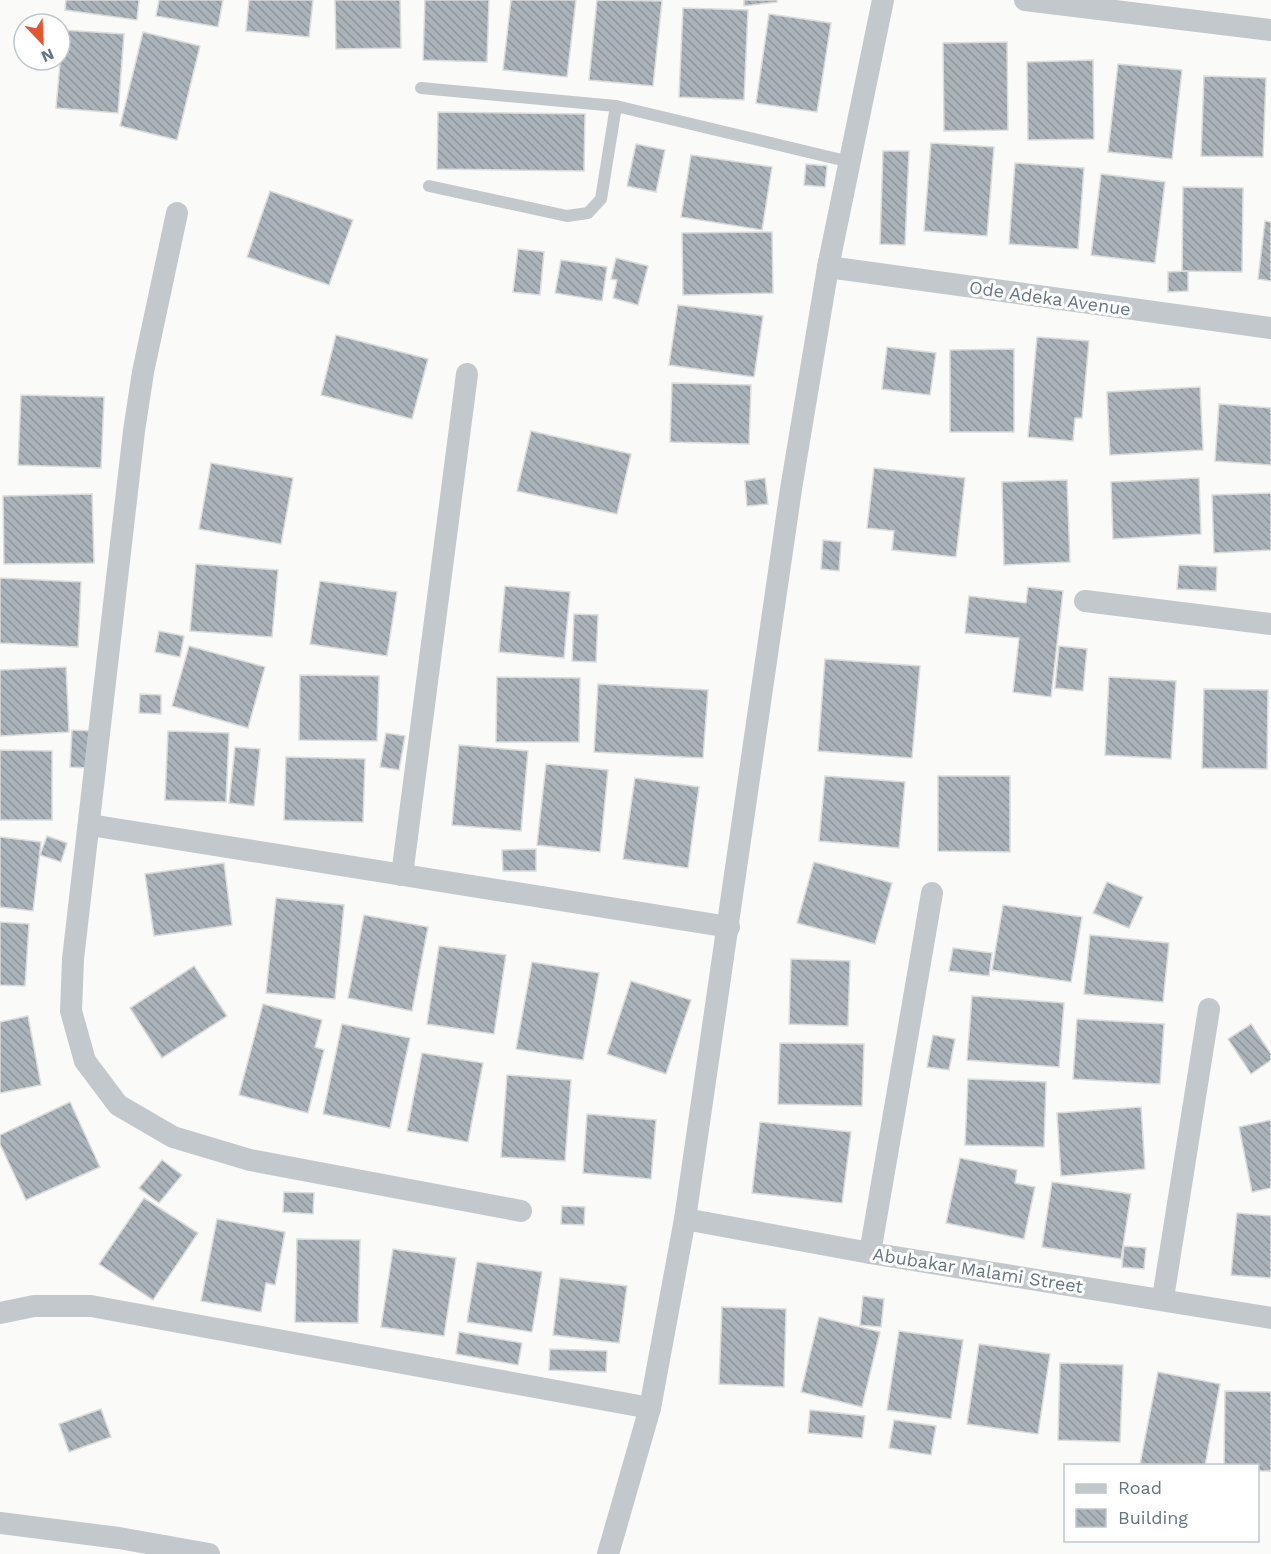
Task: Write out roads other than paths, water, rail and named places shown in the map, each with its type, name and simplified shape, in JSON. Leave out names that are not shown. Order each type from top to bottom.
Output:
[{"type":"street","points":[[608,1554],[650,1408],[685,1219],[791,489],[828,267],[883,0]]},
{"type":"street","points":[[1024,0],[1271,30]]},
{"type":"street","points":[[177,213],[143,372],[134,431],[73,959],[71,1011],[85,1061],[118,1105],[173,1137],[250,1160],[521,1210]]},
{"type":"street","name":"Ode Adeka Avenue","points":[[828,267],[1271,328]]},
{"type":"street","points":[[402,874],[467,374]]},
{"type":"street","points":[[1085,601],[1271,624]]},
{"type":"street","points":[[90,825],[729,927]]},
{"type":"street","points":[[870,1253],[932,893]]},
{"type":"street","points":[[1163,1298],[1209,1009]]},
{"type":"street","name":"Abubakar Malami Street","points":[[685,1219],[870,1253],[1163,1298],[1271,1318]]},
{"type":"street","points":[[0,1313],[34,1306],[91,1306],[650,1408]]},
{"type":"street","points":[[0,1523],[119,1538],[209,1554]]},
{"type":"lane","points":[[422,88],[616,106],[850,162]]},
{"type":"lane","points":[[429,186],[567,216],[588,213],[601,199],[616,106]]}]
